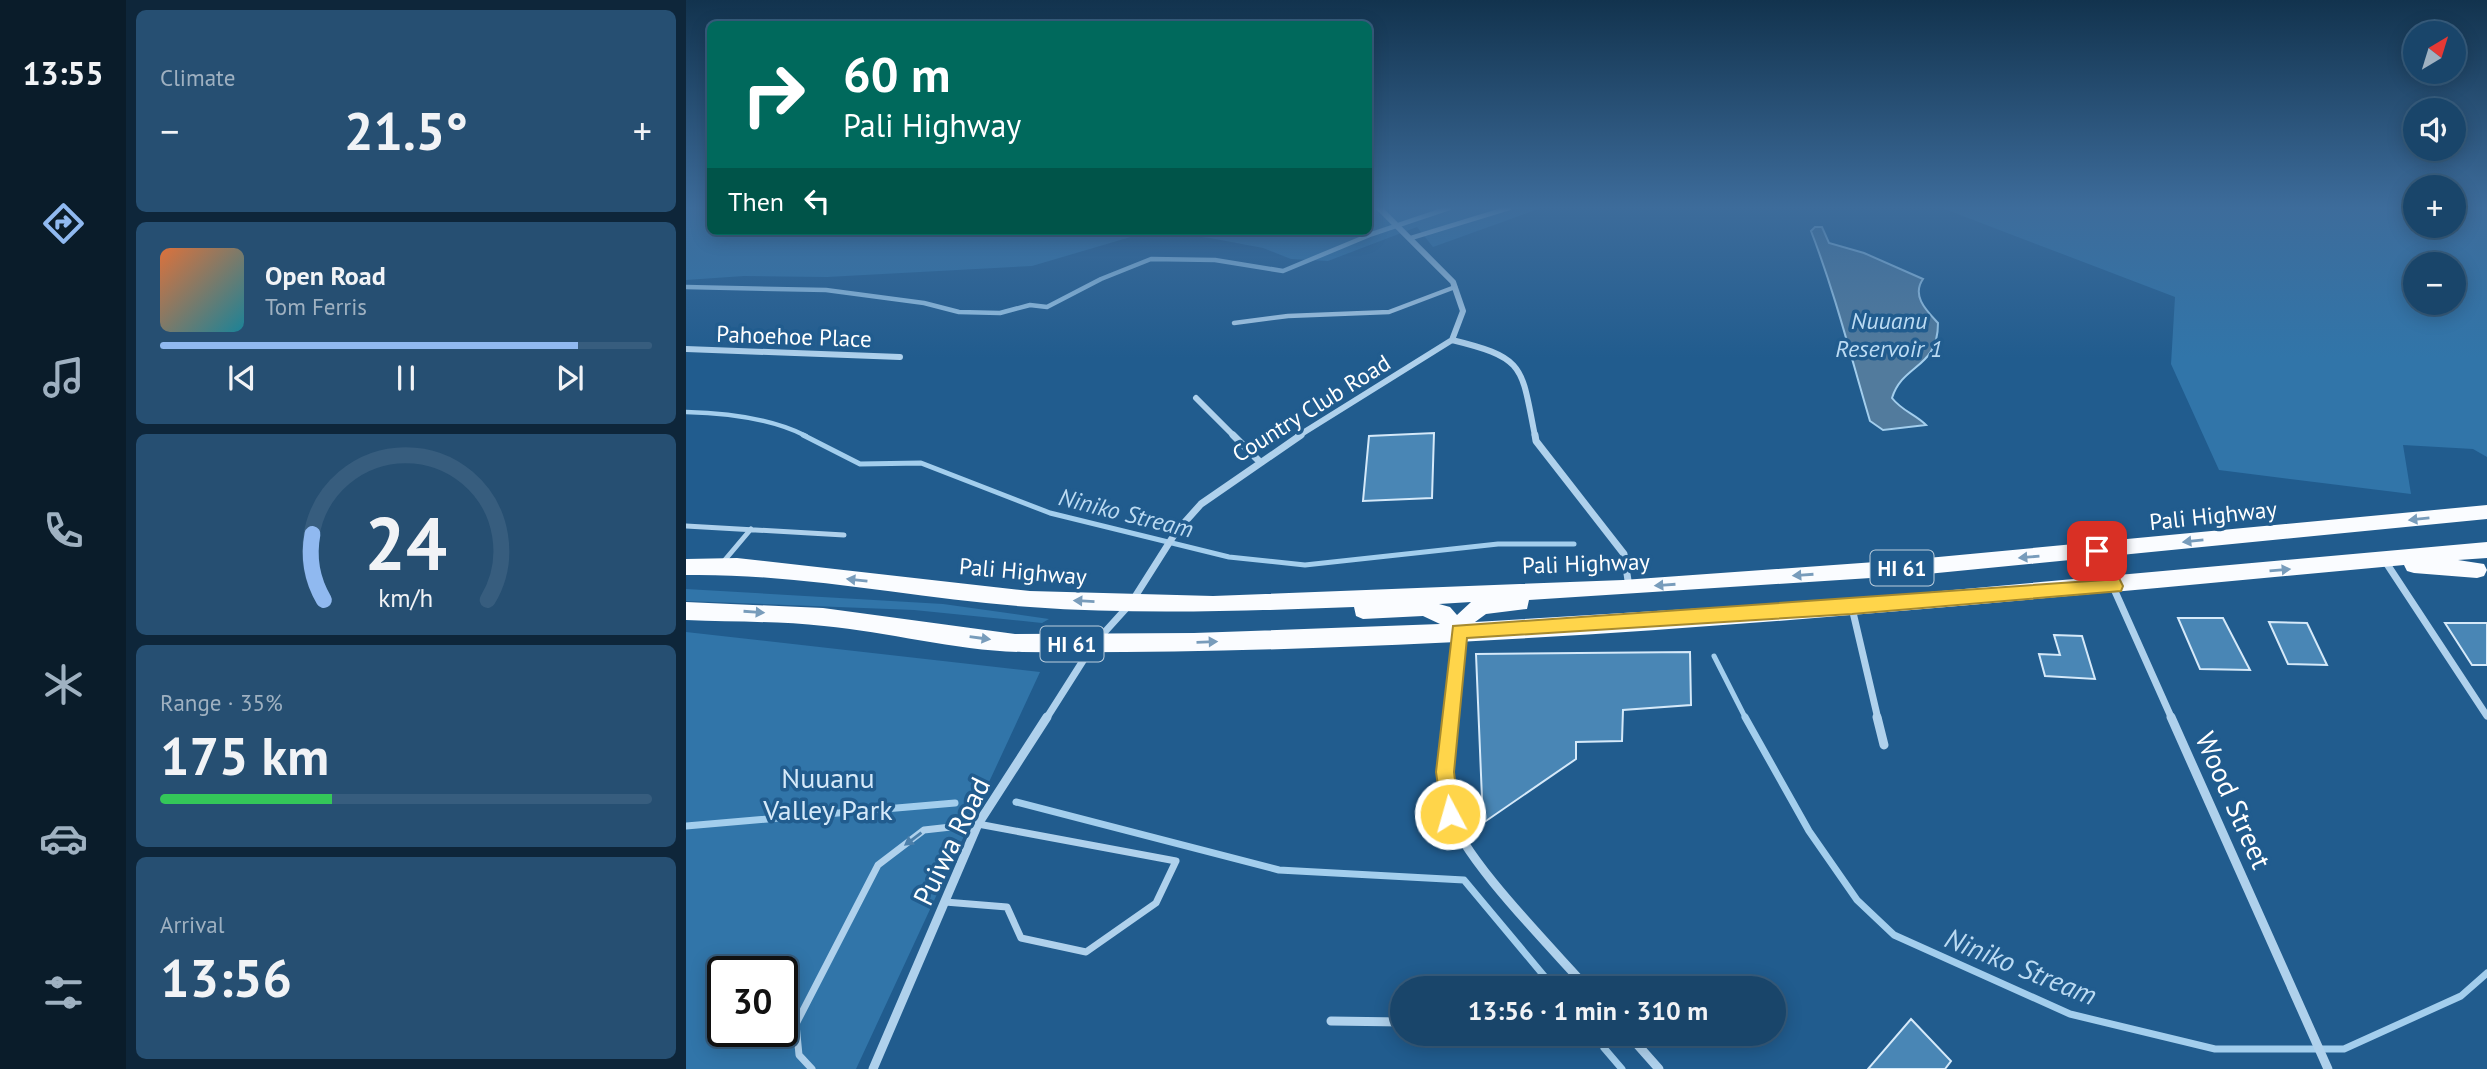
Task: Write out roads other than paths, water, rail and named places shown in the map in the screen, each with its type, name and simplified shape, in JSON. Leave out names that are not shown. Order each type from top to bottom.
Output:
[{"type":"highway","name":"Pali Highway","points":[[686,567],[720,566],[1031,599],[1213,604],[1626,588],[2097,551],[2487,512]]},
{"type":"highway","name":"HI 61","points":[[686,611],[746,611],[823,617],[1015,643],[1093,645],[1459,632],[1852,607],[2115,586],[2487,550]]},
{"type":"highway","points":[[2385,561],[2457,571],[2482,570]]},
{"type":"highway","points":[[1323,599],[1341,610],[1423,608],[1443,613],[1459,632],[1466,614],[1477,607],[1610,600],[1626,588]]},
{"type":"street","points":[[1429,258],[1455,287],[1461,298],[1463,311],[1452,340],[1499,352],[1518,366],[1523,374],[1536,441],[1624,554],[1626,588]]},
{"type":"street","name":"Country Club Road","points":[[1093,645],[1131,603],[1176,532],[1201,504],[1259,461],[1452,340]]},
{"type":"street","name":"Pahoehoe Place","points":[[686,349],[900,357]]},
{"type":"street","points":[[1196,398],[1259,461]]},
{"type":"street","name":"Wood Street","points":[[2097,551],[2115,586],[2328,1069]]},
{"type":"street","points":[[2385,561],[2487,716]]},
{"type":"street","points":[[1852,607],[1884,745]]},
{"type":"street","points":[[1459,632],[1445,772],[1450,814],[1465,847],[1577,976]]},
{"type":"street","name":"Puiwa Road","points":[[873,1069],[978,824],[1093,645]]},
{"type":"street","points":[[1331,1021],[1390,1022]]},
{"type":"street","points":[[1639,1046],[1659,1069]]},
{"type":"lane","points":[[1234,323],[1288,316],[1389,312],[1414,305],[1455,287]]},
{"type":"lane","points":[[686,526],[844,536]]},
{"type":"lane","points":[[720,566],[751,529]]},
{"type":"lane","points":[[812,1069],[804,1065],[796,1054],[796,1024],[878,865],[925,830],[978,824],[1176,862],[1156,904],[1086,953],[1021,938],[1007,907],[944,902]]},
{"type":"water","name":"Nuuanu Reservoir 1","points":[[1821,258],[1875,258],[1923,279],[1920,297],[1925,308],[1938,323],[1936,338],[1926,358],[1904,378],[1892,398],[1926,425],[1883,430],[1870,421]]},
{"type":"waterway","points":[[686,287],[826,290],[924,303],[959,312],[1000,313],[1030,305],[1047,307],[1101,279],[1151,259],[1215,260],[1283,271],[1315,258]]},
{"type":"waterway","name":"Niniko Stream","points":[[686,412],[748,418],[778,425],[806,436]]},
{"type":"waterway","name":"Niniko Stream","points":[[803,435],[860,464],[921,463],[1050,513],[1229,557],[1305,565],[1498,544],[1574,544]]},
{"type":"waterway","name":"Niniko Stream","points":[[1714,656],[1746,719]]},
{"type":"waterway","name":"Niniko Stream","points":[[1745,717],[1809,831],[1857,900],[1894,935],[2070,1014],[2215,1049],[2344,1049],[2461,996],[2487,973]]},
{"type":"waterway","points":[[1016,802],[1279,870],[1464,880],[1544,976]]},
{"type":"waterway","points":[[686,826],[955,803]]},
{"type":"waterway","points":[[1604,1048],[1622,1069]]},
{"type":"park label","name":"Nuuanu Valley Park","points":[[828,793]]}]
